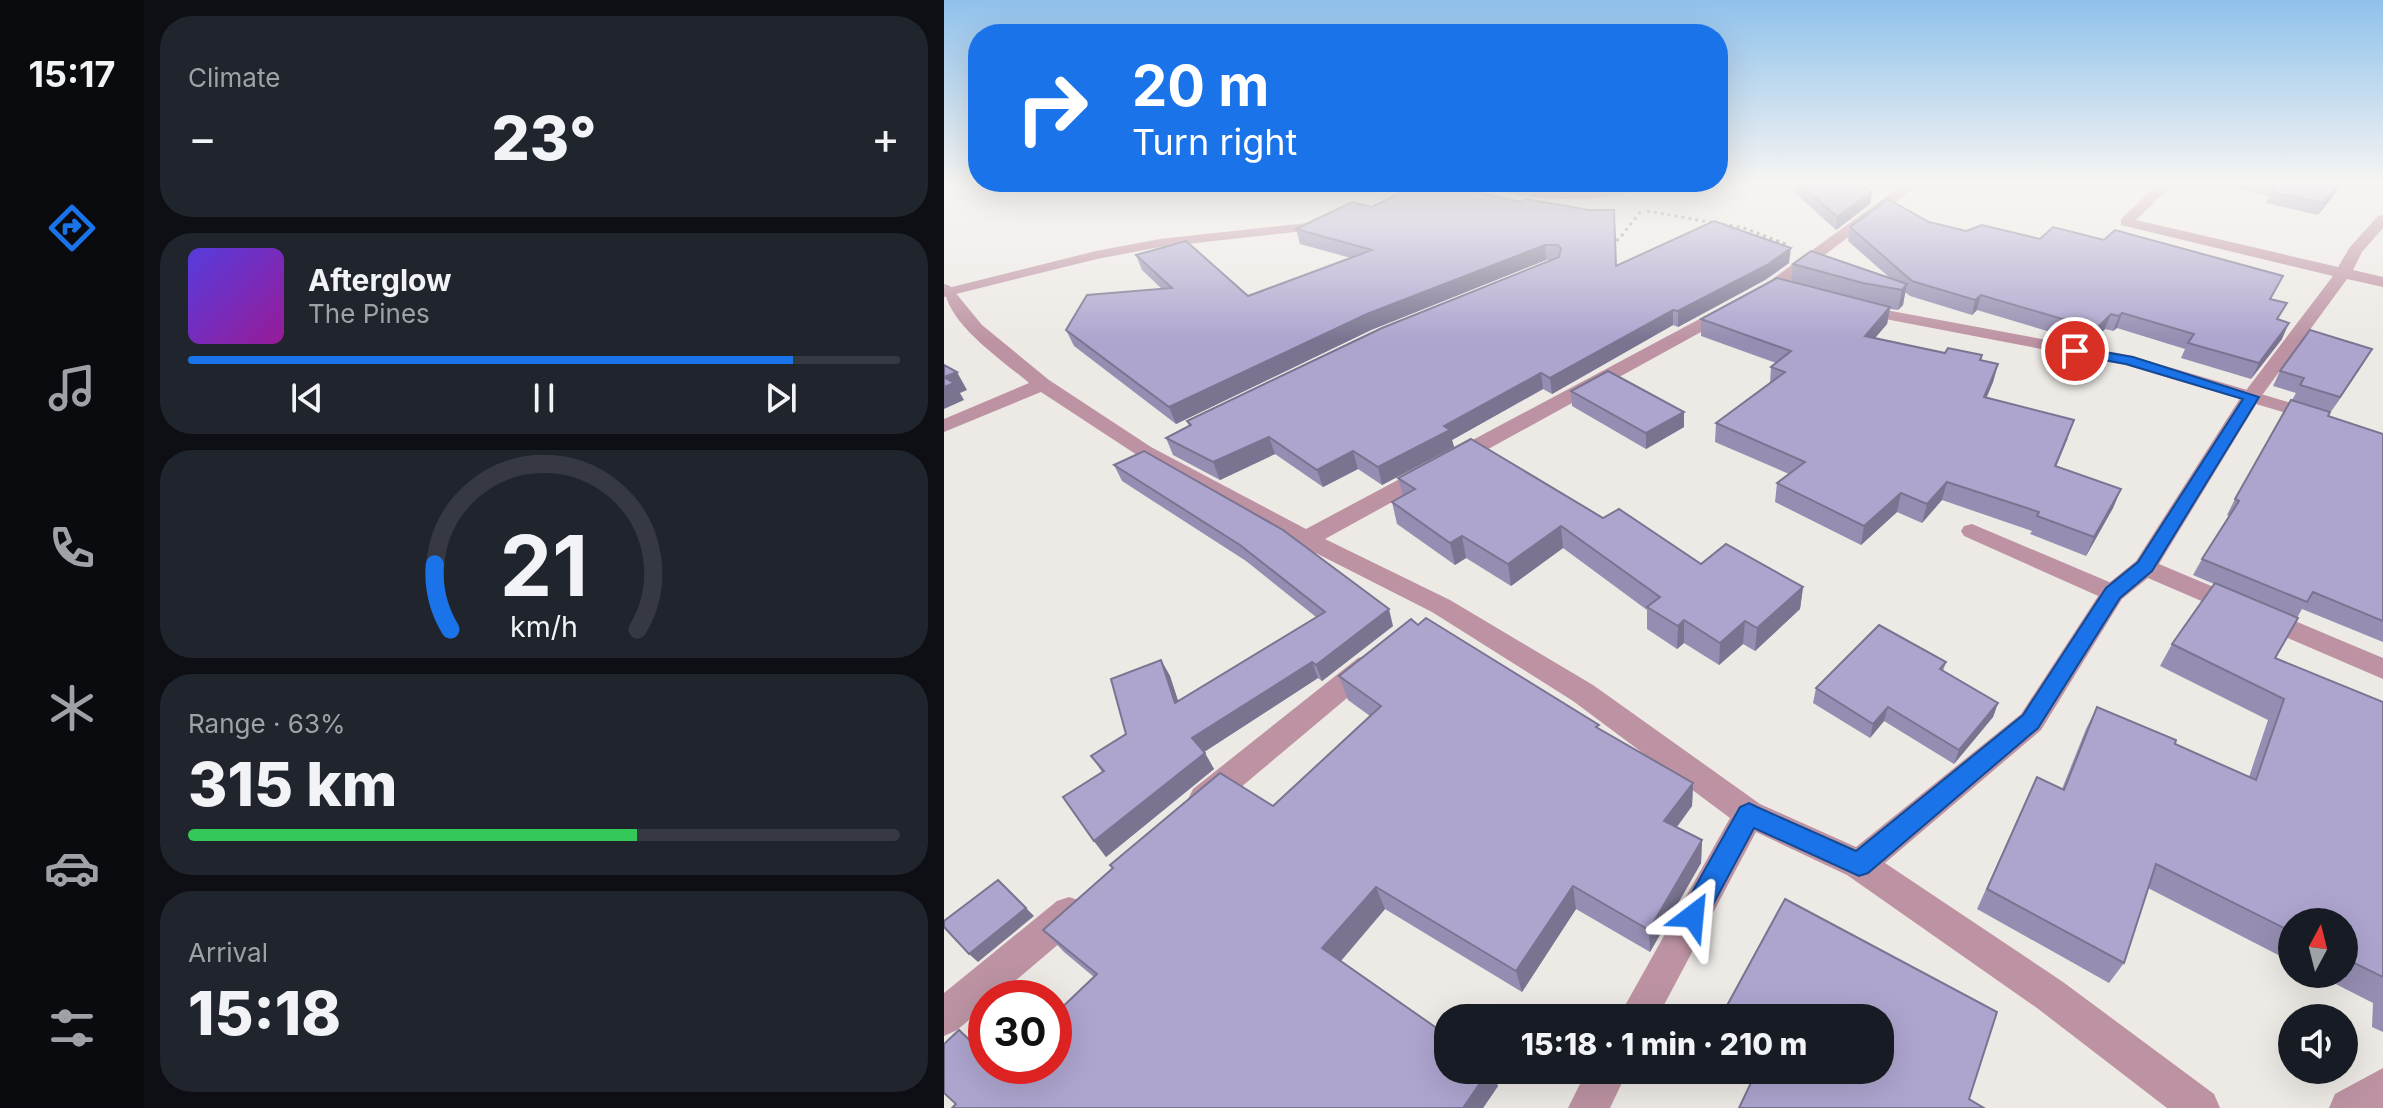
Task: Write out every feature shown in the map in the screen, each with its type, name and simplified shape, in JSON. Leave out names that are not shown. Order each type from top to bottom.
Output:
[{"type":"street","points":[[1306,539],[1773,286],[1841,237]]},
{"type":"street","points":[[2179,237],[2383,282]]},
{"type":"street","points":[[1859,864],[2031,722],[2113,593],[2145,567],[2251,397],[2367,237]]},
{"type":"street","points":[[946,291],[976,329],[1042,384],[1144,451],[1306,539],[1417,626],[1583,693],[1749,814],[1859,864],[2050,995],[2200,1108]]},
{"type":"street","points":[[944,426],[1042,384]]},
{"type":"street","points":[[1144,451],[1171,438]]},
{"type":"street","points":[[2145,567],[2383,669]]},
{"type":"street","points":[[1186,814],[1417,626]]},
{"type":"street","points":[[1645,1004],[1749,814]]},
{"type":"street","points":[[944,1017],[1089,895]]},
{"type":"street","points":[[1588,1108],[1601,1084]]},
{"type":"street","points":[[2349,1108],[2383,1088]]},
{"type":"lane","points":[[946,291],[1096,255],[1218,237]]},
{"type":"lane","points":[[1773,286],[1801,294]]},
{"type":"lane","points":[[1843,306],[2128,360],[2339,423]]},
{"type":"lane","points":[[1972,531],[2113,593]]},
{"type":"path","points":[[1605,246],[1621,237]]},
{"type":"path","points":[[1766,237],[1815,256]]},
{"type":"building","points":[[1324,237],[1615,237],[1616,266],[1680,237],[1759,237],[1791,248],[1767,265],[1678,311],[1673,310],[1550,378],[1541,373],[1444,426],[1450,430],[1378,467],[1353,451],[1317,470],[1269,437],[1213,462],[1166,438],[1191,425],[1187,421],[1382,328],[1559,257],[1561,248],[1558,245],[1545,245],[1367,314],[1169,407],[1066,330],[1087,295],[1172,288],[1136,255],[1186,241],[1248,296],[1372,250]]},
{"type":"building","points":[[1861,237],[2091,237],[2104,240],[2108,237],[2139,237],[2283,276],[2270,299],[2287,303],[2277,319],[2289,323],[2259,363],[2188,343],[2194,334],[2122,313],[2119,316],[2111,314],[2096,329],[1981,295],[1975,300],[1912,281]]},
{"type":"building","points":[[1811,251],[1907,284],[1902,290],[1793,264]]},
{"type":"building","points":[[1777,278],[1890,307],[1865,336],[1945,353],[1948,348],[1982,355],[1980,360],[1998,364],[1984,397],[2074,420],[2055,466],[2121,489],[2094,537],[2037,516],[2039,512],[1947,482],[1927,504],[1901,493],[1864,526],[1777,483],[1805,462],[1716,423],[1785,372],[1771,367],[1791,351],[1701,319]]},
{"type":"building","points":[[2310,330],[2372,349],[2340,397],[2300,385],[2304,378],[2280,371]]},
{"type":"building","points":[[944,365],[957,372],[944,377]]},
{"type":"building","points":[[1608,371],[1684,412],[1646,433],[1571,391]]},
{"type":"building","points":[[944,377],[954,383],[944,387]]},
{"type":"building","points":[[2291,400],[2383,434],[2383,621],[2313,592],[2307,602],[2202,559],[2239,501],[2235,499]]},
{"type":"building","points":[[1471,439],[1603,518],[1619,509],[1701,564],[1726,544],[1803,587],[1757,628],[1745,621],[1720,643],[1684,620],[1678,626],[1647,607],[1660,597],[1561,526],[1508,564],[1462,536],[1450,543],[1392,502],[1415,489],[1398,478]]},
{"type":"building","points":[[1144,451],[1283,530],[1389,609],[1316,665],[1312,662],[1192,738],[1205,753],[1094,841],[1063,797],[1104,771],[1091,756],[1126,734],[1111,679],[1161,660],[1175,703],[1325,612],[1240,545],[1114,465]]},
{"type":"building","points":[[2215,583],[2298,618],[2275,658],[2383,702],[2383,977],[2358,965],[2358,908],[2278,908],[2278,925],[2156,864],[2124,963],[1987,889],[2037,777],[2064,790],[2097,707],[2176,740],[2175,744],[2256,780],[2284,699],[2172,644]]},
{"type":"building","points":[[1426,618],[1599,725],[1596,727],[1693,783],[1664,821],[1702,840],[1649,930],[1573,886],[1516,971],[1376,887],[1322,948],[1434,1026],[1434,1084],[1479,1084],[1463,1108],[952,1108],[956,1104],[944,1093],[944,1044],[959,1030],[968,1039],[968,1084],[1072,1084],[1072,998],[1097,974],[1043,930],[1113,868],[1110,865],[1220,773],[1273,806],[1381,706],[1339,676],[1411,619],[1418,625]]},
{"type":"building","points":[[1879,625],[1946,662],[1940,669],[1998,703],[1959,750],[1888,707],[1873,724],[1816,688]]},
{"type":"building","points":[[998,880],[1026,908],[969,954],[944,927],[944,921]]},
{"type":"building","points":[[1785,899],[1997,1012],[1969,1099],[1984,1108],[1739,1108],[1750,1084],[1894,1084],[1894,1004],[1728,1004]]},
{"type":"route","points":[[1693,916],[1749,814],[1859,864],[2031,722],[2113,593],[2145,567],[2251,397],[2128,360],[2075,351]]}]
